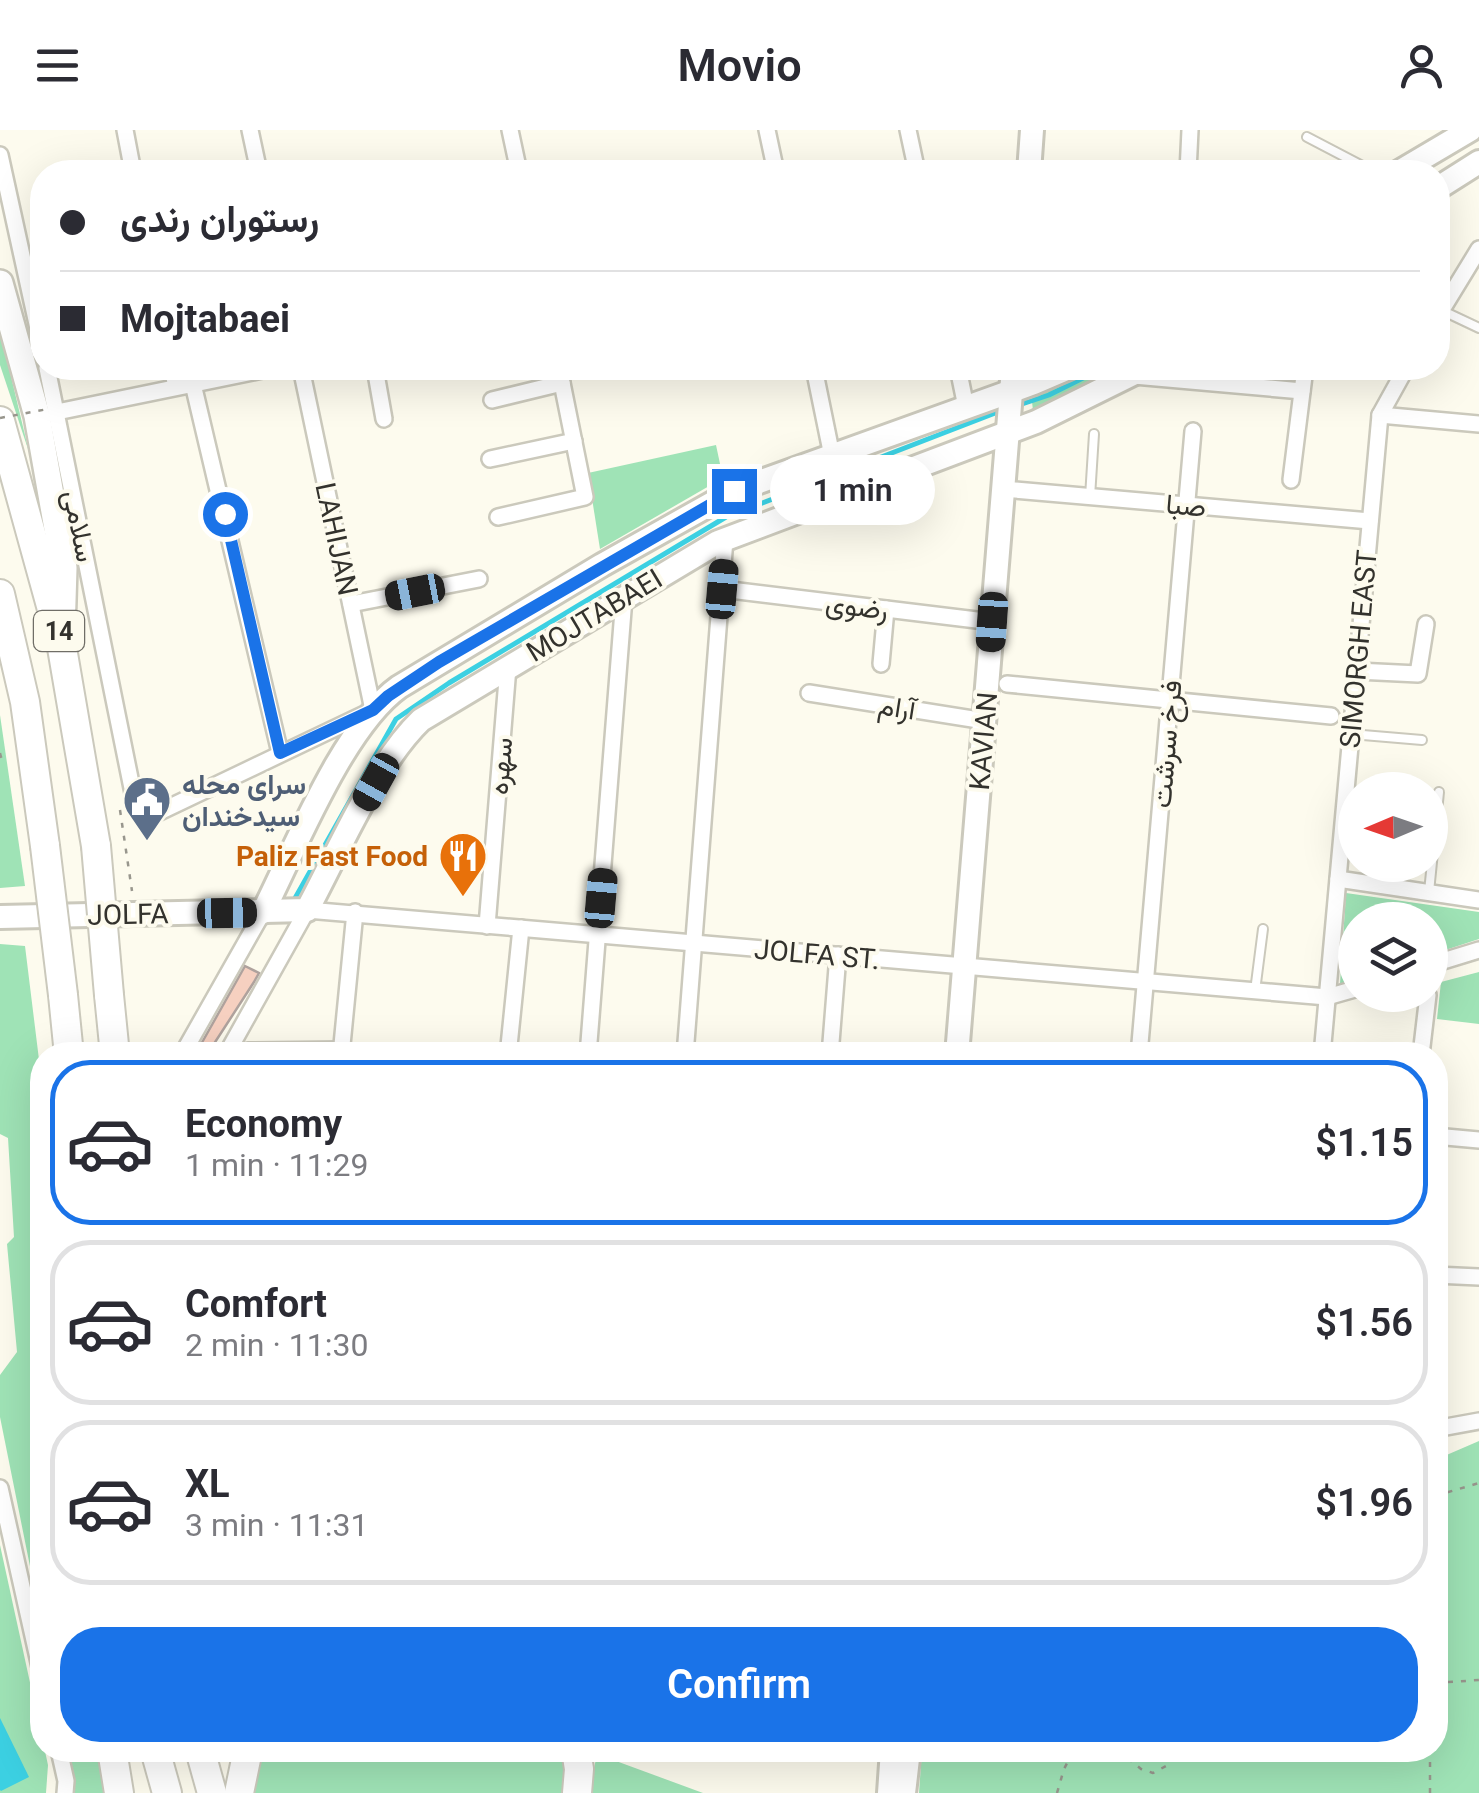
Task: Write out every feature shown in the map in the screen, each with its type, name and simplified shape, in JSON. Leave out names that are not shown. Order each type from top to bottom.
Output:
[{"type":"highway","name":"14","points":[[0,420],[61,642],[96,846],[114,1042]]},
{"type":"highway","name":"14","points":[[0,594],[25,702],[68,1042]]},
{"type":"highway","points":[[114,1762],[119,1793]]},
{"type":"highway","points":[[158,1762],[167,1793]]},
{"type":"highway","points":[[203,1762],[212,1793]]},
{"type":"highway","points":[[238,1793],[245,1762]]},
{"type":"highway","points":[[577,1793],[578,1762]]},
{"type":"main road","points":[[1030,160],[1032,130]]},
{"type":"main road","points":[[1419,160],[1470,130]]},
{"type":"main road","points":[[1450,180],[1479,162]]},
{"type":"main road","points":[[0,283],[37,416],[64,568],[61,642]]},
{"type":"main road","name":"MOJTABAEI","points":[[263,912],[346,748],[388,696],[699,509],[743,487],[966,407],[1010,380]]},
{"type":"main road","name":"KAVIAN","points":[[959,1042],[1012,380]]},
{"type":"main road","name":"MOJTABAEI","points":[[306,910],[376,782],[407,734],[421,720],[725,539],[1008,433],[1122,380]]},
{"type":"main road","points":[[0,640],[25,702]]},
{"type":"main road","name":"JOLFA","points":[[3,916],[306,910]]},
{"type":"main road","points":[[889,1793],[891,1762]]},
{"type":"main road","points":[[904,1793],[908,1762]]},
{"type":"street","points":[[125,130],[131,160]]},
{"type":"street","points":[[250,130],[257,160]]},
{"type":"street","points":[[510,130],[516,160]]},
{"type":"street","points":[[767,130],[773,160]]},
{"type":"street","points":[[908,130],[914,160]]},
{"type":"street","points":[[1189,160],[1190,130]]},
{"type":"street","points":[[0,154],[30,293]]},
{"type":"street","points":[[1450,296],[1479,250]]},
{"type":"street","name":"سلامی","points":[[48,380],[136,804],[143,814],[156,814],[280,753]]},
{"type":"street","points":[[180,380],[280,753],[373,710]]},
{"type":"street","points":[[52,411],[213,380]]},
{"type":"street","name":"LAHIJAN","points":[[303,380],[373,710]]},
{"type":"street","points":[[377,380],[384,419]]},
{"type":"street","points":[[492,400],[549,380]]},
{"type":"street","points":[[498,517],[585,497],[561,380]]},
{"type":"street","points":[[816,380],[832,456]]},
{"type":"street","points":[[960,380],[966,407]]},
{"type":"street","points":[[1206,380],[1302,391]]},
{"type":"street","points":[[1291,480],[1303,380]]},
{"type":"street","name":"SIMORGH EAST","points":[[1348,772],[1380,415],[1399,380]]},
{"type":"street","points":[[1380,415],[1479,424]]},
{"type":"street","name":"فرخ سرشت","points":[[1140,1042],[1193,431]]},
{"type":"street","points":[[490,459],[574,441]]},
{"type":"street","name":"صبا","points":[[1003,489],[1370,522]]},
{"type":"street","points":[[686,1042],[725,539]]},
{"type":"street","points":[[351,604],[479,579]]},
{"type":"street","name":"رضوی","points":[[722,589],[992,622]]},
{"type":"street","points":[[589,1042],[624,598]]},
{"type":"street","points":[[881,664],[886,610]]},
{"type":"street","points":[[1356,670],[1418,674],[1426,624]]},
{"type":"street","name":"سهره","points":[[487,926],[508,666]]},
{"type":"street","points":[[1008,684],[1331,716]]},
{"type":"street","name":"آرام","points":[[809,693],[984,720]]},
{"type":"street","name":"SIMORGH EAST","points":[[1323,1042],[1338,879]]},
{"type":"street","points":[[1359,882],[1479,900]]},
{"type":"street","points":[[234,1042],[306,910]]},
{"type":"street","name":"JOLFA ST.","points":[[306,910],[1327,997]]},
{"type":"street","points":[[189,1042],[263,912]]},
{"type":"street","points":[[342,1042],[354,912]]},
{"type":"street","points":[[509,1042],[521,928]]},
{"type":"street","points":[[1448,960],[1479,950]]},
{"type":"street","points":[[831,1042],[838,956]]},
{"type":"street","points":[[1327,997],[1338,993]]},
{"type":"street","points":[[1423,1042],[1426,1012]]},
{"type":"street","points":[[1448,1137],[1479,1140]]},
{"type":"street","points":[[1448,1277],[1479,1278]]},
{"type":"street","points":[[1448,1427],[1479,1421]]},
{"type":"street","points":[[0,1488],[30,1622]]},
{"type":"street","points":[[62,1762],[65,1793]]},
{"type":"lane","points":[[1307,137],[1351,160]]},
{"type":"lane","points":[[1450,317],[1479,328]]},
{"type":"lane","points":[[1090,497],[1094,434]]},
{"type":"lane","points":[[1351,734],[1422,740]]},
{"type":"lane","points":[[1429,892],[1430,882]]},
{"type":"lane","points":[[1255,991],[1263,929]]},
{"type":"lane","points":[[241,1029],[245,1042]]},
{"type":"path","points":[[0,420],[52,411]]},
{"type":"path","points":[[0,753],[3,764]]},
{"type":"path","points":[[1448,1492],[1479,1483]]},
{"type":"path","points":[[1448,1682],[1479,1680]]},
{"type":"path","points":[[1057,1793],[1067,1762]]},
{"type":"path","points":[[1133,1762],[1153,1773],[1166,1766]]},
{"type":"path","points":[[1430,1762],[1430,1793]]},
{"type":"green space","points":[[0,330],[29,452],[0,365]]},
{"type":"green space","points":[[1058,380],[1094,380],[1033,411],[1031,392]]},
{"type":"green space","points":[[716,445],[723,478],[600,549],[588,473]]},
{"type":"green space","points":[[0,715],[25,886],[0,888]]},
{"type":"green space","points":[[1346,893],[1409,902],[1345,902]]},
{"type":"green space","points":[[1448,908],[1479,912],[1479,939],[1448,949]]},
{"type":"green space","points":[[0,944],[25,946],[37,1042],[30,1042],[30,1566],[0,1417],[0,1375],[17,1352],[7,1244],[14,1237],[8,1138],[0,1134]]},
{"type":"green space","points":[[1479,972],[1479,1024],[1437,1019],[1438,1012],[1448,1012],[1448,980]]},
{"type":"green space","points":[[1479,1441],[1479,1793],[919,1793],[921,1762],[1448,1762],[1448,1454]]},
{"type":"green space","points":[[0,1545],[30,1682],[30,1762],[48,1765],[46,1793],[0,1793]]},
{"type":"green space","points":[[67,1762],[100,1762],[105,1793],[72,1793]]},
{"type":"green space","points":[[251,1762],[567,1762],[568,1793],[245,1793]]},
{"type":"green space","points":[[595,1762],[619,1762],[703,1793],[589,1793]]},
{"type":"water","points":[[0,1718],[29,1777],[1,1791],[0,1790]]},
{"type":"building","points":[[245,966],[259,973],[215,1042],[202,1042]]},
{"type":"waterway","points":[[1019,405],[1079,380]]},
{"type":"waterway","points":[[294,900],[396,719],[449,683],[726,517],[1003,410]]},
{"type":"place","name":"سرای محله سیدخندان","points":[[147,842]]},
{"type":"place","name":"Paliz Fast Food","points":[[463,898]]},
{"type":"route","points":[[225,514],[280,753],[373,710],[439,662],[734,491]]}]
